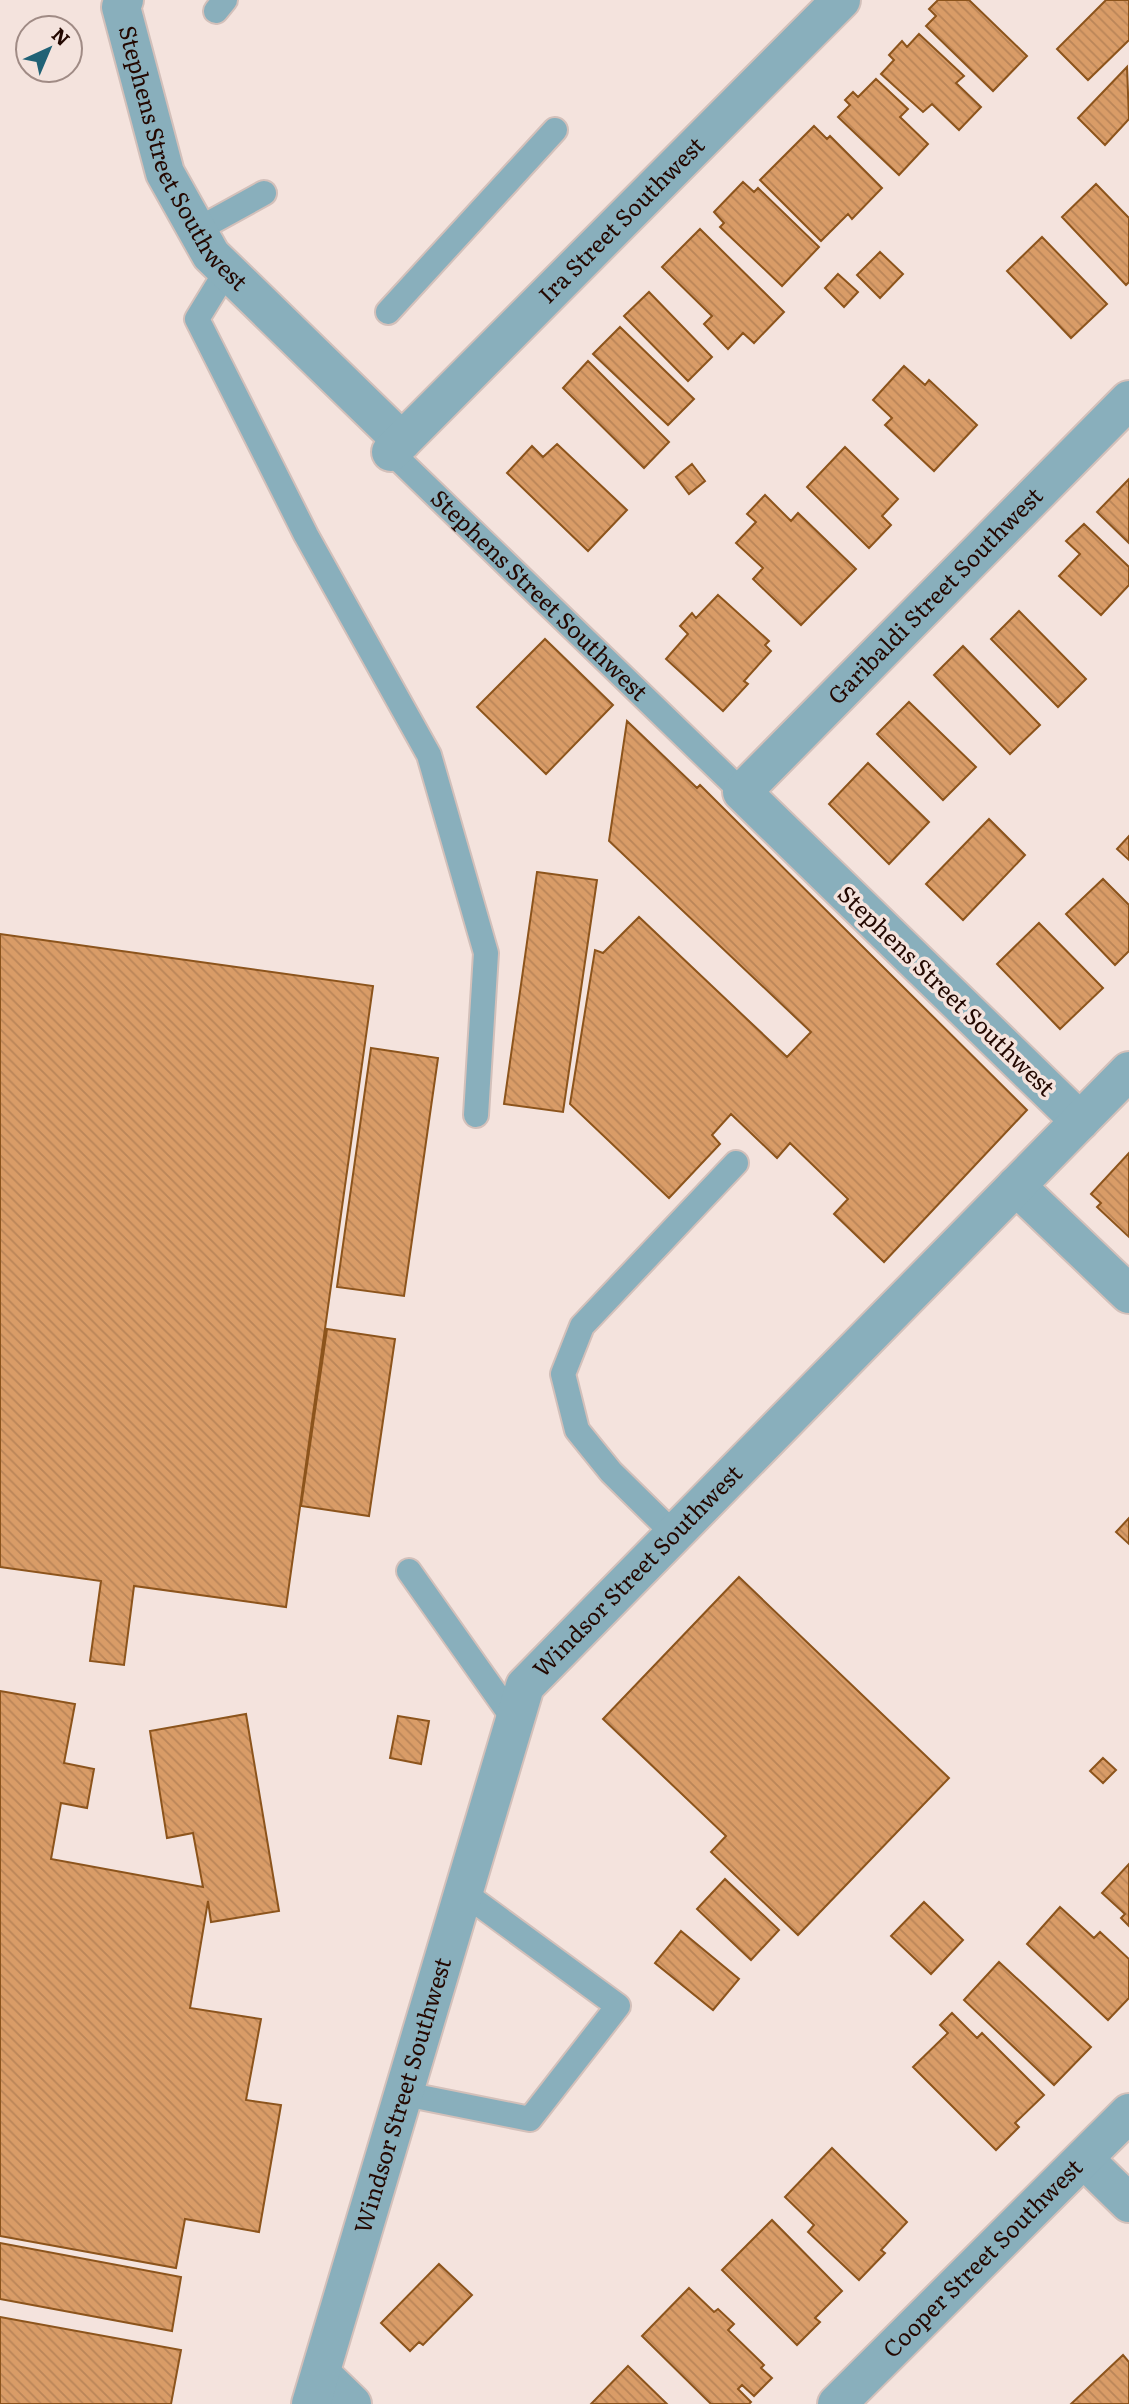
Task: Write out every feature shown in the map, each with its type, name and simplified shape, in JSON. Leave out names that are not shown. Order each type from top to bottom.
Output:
[{"type":"street","name":"Ira Street Southwest","points":[[396,446],[841,0]]},
{"type":"street","name":"Stephens Street Southwest","points":[[122,4],[165,173],[211,255],[396,446]]},
{"type":"street","name":"Garibaldi Street Southwest","points":[[742,792],[1129,400]]},
{"type":"street","name":"Stephens Street Southwest","points":[[742,792],[1080,1121]]},
{"type":"street","name":"Windsor Street Southwest","points":[[316,2389],[525,1686],[1129,1071]]},
{"type":"street","points":[[1016,1186],[1129,1294]]},
{"type":"street","name":"Cooper Street Southwest","points":[[836,2404],[1129,2113]]},
{"type":"street","points":[[1083,2159],[1129,2203]]},
{"type":"street","points":[[316,2389],[352,2404]]},
{"type":"lane","points":[[388,312],[555,130]]},
{"type":"lane","points":[[198,230],[264,193]]},
{"type":"lane","points":[[227,270],[197,319],[306,535],[429,755],[486,953],[476,1115]]},
{"type":"lane","name":"Stephens Street Southwest","points":[[396,446],[742,792]]},
{"type":"lane","points":[[674,1534],[611,1472],[577,1430],[563,1374],[582,1326],[736,1163]]},
{"type":"lane","points":[[409,1571],[515,1721]]},
{"type":"lane","points":[[405,2094],[530,2119],[618,2006],[464,1893]]},
{"type":"building","points":[[938,0],[969,0],[1027,56],[993,91],[926,26],[936,16],[929,9]]},
{"type":"building","points":[[1106,0],[1129,0],[1129,40],[1088,80],[1057,49]]},
{"type":"building","points":[[919,34],[964,76],[956,83],[981,107],[959,130],[932,104],[923,112],[881,74],[894,60],[889,55],[902,41],[907,47]]},
{"type":"building","points":[[1127,67],[1129,119],[1105,145],[1078,118]]},
{"type":"building","points":[[876,79],[908,109],[900,117],[928,144],[899,175],[838,117],[850,105],[845,100],[853,92],[858,97]]},
{"type":"building","points":[[814,126],[827,139],[830,136],[882,188],[852,219],[848,214],[821,241],[760,180]]},
{"type":"building","points":[[743,182],[754,192],[758,188],[819,247],[782,286],[720,227],[724,223],[714,212]]},
{"type":"building","points":[[1096,184],[1129,218],[1129,282],[1126,285],[1062,217]]},
{"type":"building","points":[[700,229],[784,312],[754,343],[743,333],[728,349],[704,324],[712,316],[662,267]]},
{"type":"building","points":[[1042,237],[1107,304],[1071,338],[1007,271]]},
{"type":"building","points":[[880,252],[903,274],[880,298],[857,275]]},
{"type":"building","points":[[838,274],[858,292],[844,307],[825,288]]},
{"type":"building","points":[[649,292],[712,357],[688,381],[624,316]]},
{"type":"building","points":[[620,327],[694,399],[668,425],[593,354]]},
{"type":"building","points":[[588,361],[669,442],[644,468],[563,388]]},
{"type":"building","points":[[904,366],[925,385],[929,380],[977,425],[934,471],[885,425],[892,418],[873,400]]},
{"type":"building","points":[[557,444],[627,510],[588,551],[507,473],[532,446],[543,457]]},
{"type":"building","points":[[845,447],[898,499],[882,516],[891,525],[869,548],[807,487]]},
{"type":"building","points":[[692,464],[705,481],[689,494],[676,477]]},
{"type":"building","points":[[1129,479],[1129,543],[1097,512]]},
{"type":"building","points":[[765,495],[791,521],[798,513],[856,569],[801,625],[753,579],[763,568],[736,543],[756,522],[747,514]]},
{"type":"building","points":[[1084,524],[1129,567],[1129,585],[1101,615],[1059,576],[1080,554],[1066,541]]},
{"type":"building","points":[[718,595],[769,641],[765,645],[771,651],[744,681],[748,684],[723,711],[666,659],[688,634],[680,626],[692,613],[696,618]]},
{"type":"building","points":[[1019,611],[1086,679],[1058,707],[991,639]]},
{"type":"building","points":[[545,639],[613,705],[546,774],[477,707]]},
{"type":"building","points":[[963,646],[1040,725],[1010,754],[934,675]]},
{"type":"building","points":[[909,702],[976,767],[943,800],[877,734]]},
{"type":"building","points":[[627,721],[697,788],[700,785],[1027,1110],[884,1262],[834,1214],[848,1199],[790,1143],[777,1158],[731,1114],[712,1135],[720,1144],[669,1198],[570,1104],[595,950],[603,953],[639,917],[787,1057],[811,1032],[609,841]]},
{"type":"building","points":[[868,763],[929,822],[889,864],[829,804]]},
{"type":"building","points":[[989,819],[1025,855],[963,920],[926,884]]},
{"type":"building","points":[[1129,836],[1129,860],[1117,849]]},
{"type":"building","points":[[537,872],[597,880],[563,1112],[504,1104]]},
{"type":"building","points":[[1103,879],[1129,905],[1129,951],[1115,965],[1066,914]]},
{"type":"building","points":[[1039,923],[1103,988],[1060,1029],[997,964]]},
{"type":"building","points":[[0,934],[373,986],[286,1607],[134,1586],[124,1665],[90,1661],[101,1581],[0,1567]]},
{"type":"building","points":[[371,1048],[438,1058],[404,1296],[337,1287]]},
{"type":"building","points":[[1129,1153],[1129,1237],[1097,1207],[1101,1203],[1091,1194]]},
{"type":"building","points":[[327,1329],[395,1339],[369,1516],[301,1506]]},
{"type":"building","points":[[1129,1518],[1129,1544],[1116,1532]]},
{"type":"building","points":[[739,1577],[949,1778],[798,1935],[711,1852],[726,1836],[603,1719]]},
{"type":"building","points":[[0,1691],[75,1704],[64,1763],[94,1769],[87,1808],[61,1803],[51,1859],[203,1887],[193,1833],[167,1838],[150,1731],[246,1714],[279,1911],[211,1922],[208,1901],[190,2008],[261,2019],[246,2100],[281,2105],[259,2232],[185,2219],[176,2268],[0,2236]]},
{"type":"building","points":[[398,1716],[429,1721],[421,1764],[390,1758]]},
{"type":"building","points":[[1103,1758],[1116,1770],[1103,1783],[1090,1771]]},
{"type":"building","points":[[1129,1864],[1129,1926],[1121,1918],[1125,1914],[1102,1893]]},
{"type":"building","points":[[725,1879],[779,1930],[751,1960],[697,1909]]},
{"type":"building","points":[[924,1902],[963,1940],[931,1974],[891,1936]]},
{"type":"building","points":[[1060,1907],[1094,1938],[1100,1932],[1129,1959],[1129,1998],[1108,2020],[1027,1944]]},
{"type":"building","points":[[681,1931],[739,1979],[713,2010],[655,1963]]},
{"type":"building","points":[[999,1962],[1091,2047],[1054,2085],[964,2000]]},
{"type":"building","points":[[952,2013],[977,2038],[982,2033],[1044,2095],[1015,2123],[1019,2127],[996,2150],[913,2067],[948,2033],[940,2025]]},
{"type":"building","points":[[832,2148],[907,2222],[881,2250],[885,2253],[859,2280],[808,2232],[814,2225],[785,2197]]},
{"type":"building","points":[[772,2220],[842,2291],[815,2318],[820,2322],[797,2345],[722,2270]]},
{"type":"building","points":[[0,2243],[181,2277],[172,2331],[0,2299]]},
{"type":"building","points":[[439,2264],[472,2295],[423,2345],[419,2342],[410,2351],[381,2323]]},
{"type":"building","points":[[689,2288],[714,2312],[718,2309],[734,2324],[728,2330],[764,2365],[761,2368],[772,2378],[754,2396],[742,2385],[738,2389],[751,2402],[749,2404],[711,2404],[642,2336]]},
{"type":"building","points":[[0,2317],[181,2350],[171,2404],[0,2404]]},
{"type":"building","points":[[1123,2355],[1129,2362],[1129,2404],[1071,2404]]},
{"type":"building","points":[[628,2366],[667,2404],[591,2404]]}]
